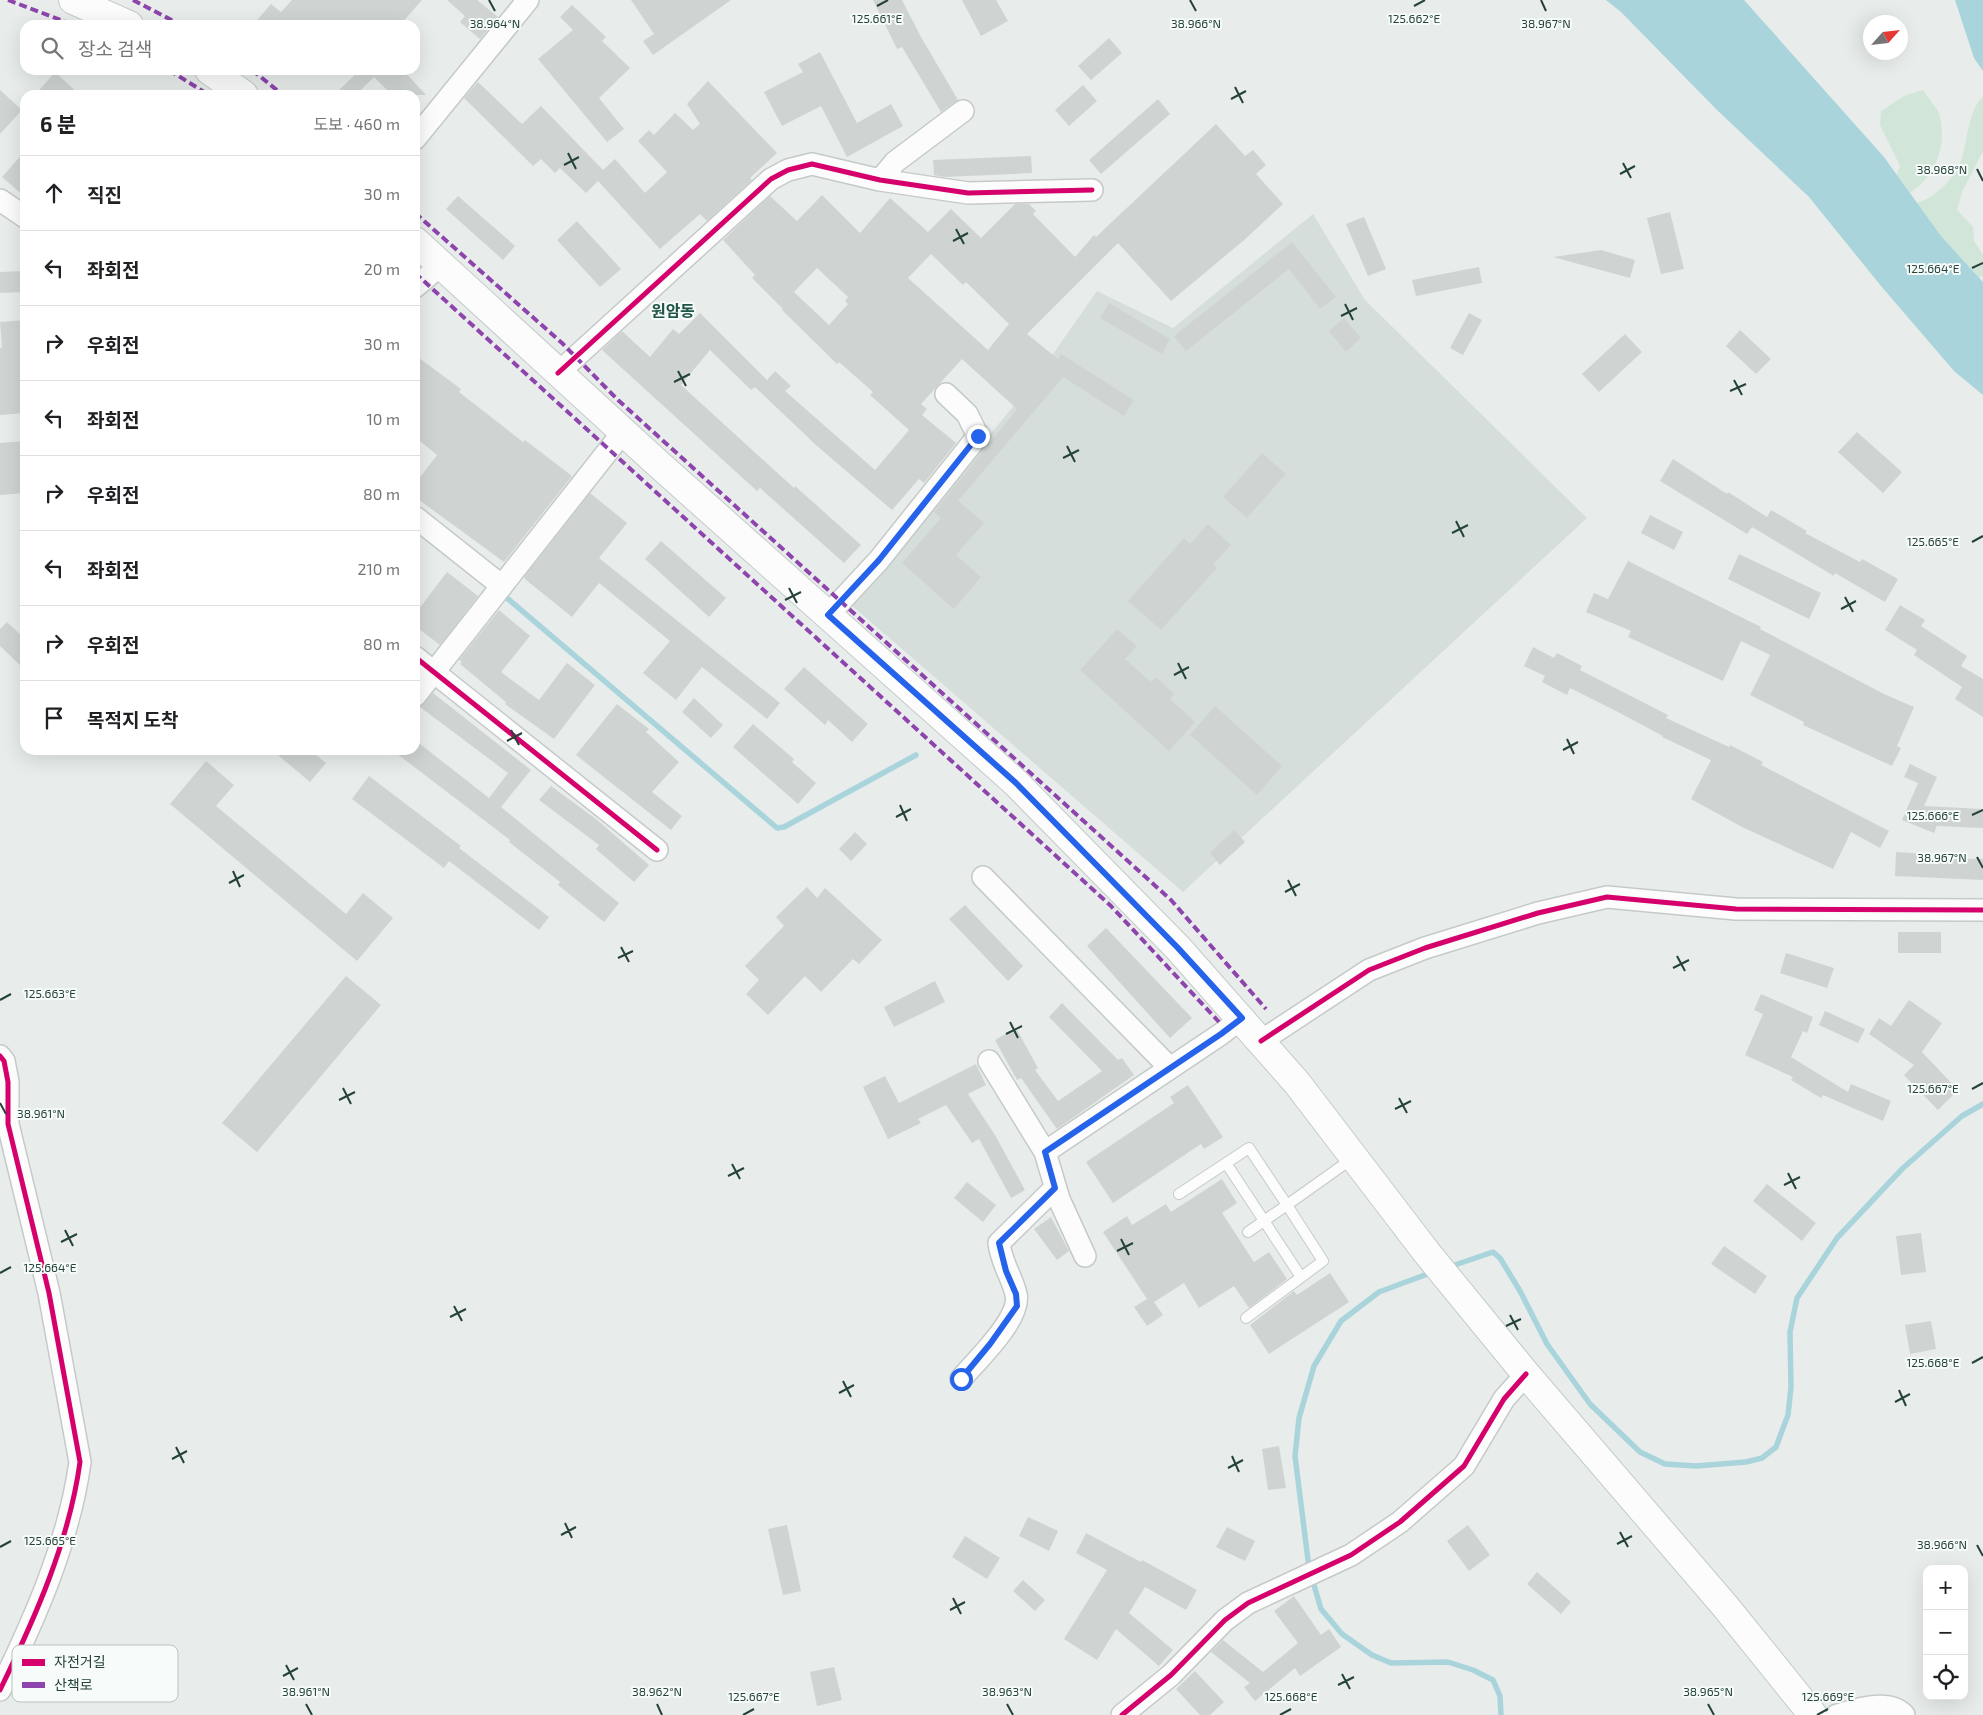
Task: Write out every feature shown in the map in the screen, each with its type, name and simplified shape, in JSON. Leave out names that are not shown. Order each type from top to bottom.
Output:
[{"type":"main road","points":[[73,0],[118,20]]},
{"type":"main road","points":[[216,75],[237,90]]},
{"type":"main road","points":[[420,246],[623,432],[1016,783],[1165,934],[1242,1018],[1297,1084],[1427,1253],[1526,1374],[1725,1606],[1813,1715]]},
{"type":"street","points":[[420,133],[528,0]]},
{"type":"street","points":[[880,180],[895,162],[963,111]]},
{"type":"street","points":[[558,373],[771,179],[788,170],[812,164],[880,180],[968,193],[1092,190]]},
{"type":"street","points":[[0,200],[20,214]]},
{"type":"street","points":[[420,283],[441,265]]},
{"type":"street","points":[[828,615],[879,560],[978,436],[967,414],[946,394]]},
{"type":"street","points":[[420,690],[623,432]]},
{"type":"street","points":[[420,521],[502,586]]},
{"type":"street","points":[[420,661],[658,850]]},
{"type":"street","points":[[983,877],[1170,1068]]},
{"type":"street","points":[[1261,1041],[1369,970],[1425,948],[1538,913],[1607,897],[1736,908],[1983,910]]},
{"type":"street","points":[[1045,1152],[1242,1018]]},
{"type":"street","points":[[0,1056],[4,1061],[8,1082],[8,1124],[49,1293],[80,1462],[76,1489],[32,1623],[21,1645]]},
{"type":"street","points":[[990,1060],[1045,1152],[1055,1188],[1085,1256]]},
{"type":"street","points":[[961,1379],[996,1338],[1017,1306],[1016,1294],[1003,1262],[999,1243],[1055,1188]]},
{"type":"street","points":[[1122,1715],[1171,1675],[1225,1620],[1248,1603],[1351,1555],[1400,1522],[1464,1466],[1504,1399],[1526,1374]]},
{"type":"street","points":[[0,1690],[12,1665]]},
{"type":"street","points":[[1837,1715],[1872,1705],[1900,1711],[1904,1715]]},
{"type":"lane","points":[[1179,1194],[1249,1148],[1323,1261],[1246,1318]]},
{"type":"lane","points":[[1248,1232],[1354,1158]]},
{"type":"lane","points":[[1226,1163],[1301,1277]]},
{"type":"shaded area","points":[[1313,214],[1365,300],[1587,518],[1183,892],[850,604],[1034,381],[1097,291],[1173,328]]},
{"type":"green space","points":[[1923,90],[1939,114],[1942,139],[1937,160],[1932,169],[1919,186],[1910,193],[1897,174],[1900,166],[1880,125],[1881,111],[1904,96]]},
{"type":"green space","points":[[1983,96],[1983,151],[1962,192],[1957,210],[1973,227],[1974,241],[1983,255],[1983,276],[1979,277],[1941,236],[1917,203],[1938,191],[1955,172],[1962,158],[1971,117]]},
{"type":"water","points":[[1606,0],[1744,0],[1884,157],[1941,236],[1983,282],[1983,395],[1954,371],[1881,286],[1809,197],[1716,109],[1621,12]]},
{"type":"water","points":[[1955,0],[1983,0],[1983,71],[1974,58]]},
{"type":"building","points":[[292,0],[422,0],[404,20],[257,20],[271,4],[281,12]]},
{"type":"building","points":[[447,0],[477,0],[498,17],[480,39],[460,22],[465,16]]},
{"type":"building","points":[[631,0],[731,0],[653,55],[643,41],[654,34]]},
{"type":"building","points":[[873,0],[902,0],[921,37],[958,100],[941,112],[902,47],[897,49]]},
{"type":"building","points":[[962,0],[996,0],[1008,21],[981,36]]},
{"type":"building","points":[[572,5],[606,37],[602,41],[630,68],[599,98],[624,129],[607,142],[538,59],[573,30],[560,17]]},
{"type":"building","points":[[1109,38],[1122,53],[1091,80],[1078,66]]},
{"type":"building","points":[[820,52],[857,123],[891,104],[903,126],[847,157],[821,106],[782,126],[764,92],[803,72],[798,64]]},
{"type":"building","points":[[52,75],[58,75],[75,90],[39,90]]},
{"type":"building","points":[[355,75],[408,75],[426,95],[420,95],[420,90],[387,90],[374,77],[361,90],[339,90]]},
{"type":"building","points":[[708,81],[777,153],[750,178],[752,180],[707,221],[700,214],[660,249],[598,181],[586,193],[560,168],[555,173],[541,159],[533,166],[464,98],[478,82],[522,124],[541,106],[603,170],[615,159],[645,193],[667,172],[638,141],[649,130],[654,135],[675,113],[693,130],[700,124],[687,104]]},
{"type":"building","points":[[1083,85],[1097,101],[1069,126],[1055,110]]},
{"type":"building","points":[[0,90],[20,108],[20,112],[0,134]]},
{"type":"building","points":[[1158,99],[1170,114],[1101,174],[1089,160]]},
{"type":"building","points":[[1216,124],[1245,156],[1253,150],[1266,165],[1256,174],[1283,204],[1243,241],[1171,301],[1118,243],[1027,334],[1058,359],[1061,354],[1134,400],[1124,416],[1063,377],[958,501],[984,523],[956,555],[981,577],[954,609],[902,563],[941,518],[934,512],[1017,409],[962,359],[921,404],[927,409],[922,415],[956,443],[924,483],[919,479],[892,510],[817,446],[755,387],[751,390],[710,350],[681,385],[794,488],[795,486],[861,545],[844,563],[760,488],[757,491],[602,350],[622,331],[650,357],[673,329],[679,334],[700,313],[767,380],[775,371],[791,386],[785,391],[875,470],[909,430],[870,395],[873,392],[839,362],[837,364],[782,310],[752,278],[755,275],[723,240],[770,196],[797,221],[822,195],[860,233],[890,198],[928,232],[951,209],[981,238],[1015,204],[1029,204],[1036,211],[1033,214],[1075,257],[1094,235],[1096,237]],"holes":[[[931,254],[963,285],[966,282],[1009,324],[988,350],[908,278]],[[817,268],[848,297],[845,301],[848,304],[829,325],[794,292]]]},
{"type":"building","points":[[1031,156],[1032,173],[944,177],[934,175],[933,160]]},
{"type":"building","points":[[20,157],[20,193],[2,177]]},
{"type":"building","points":[[458,196],[515,246],[503,260],[446,209]]},
{"type":"building","points":[[1670,212],[1684,269],[1661,274],[1647,218]]},
{"type":"building","points":[[1364,217],[1386,269],[1368,276],[1346,224]]},
{"type":"building","points":[[577,221],[621,269],[600,287],[557,240]]},
{"type":"building","points":[[1292,242],[1336,297],[1320,309],[1289,269],[1186,351],[1174,336]]},
{"type":"building","points":[[1601,250],[1635,260],[1630,278],[1553,257]]},
{"type":"building","points":[[1479,267],[1482,283],[1416,296],[1412,280]]},
{"type":"building","points":[[20,271],[20,292],[0,293],[0,272]]},
{"type":"building","points":[[1109,303],[1170,339],[1162,354],[1100,318]]},
{"type":"building","points":[[1469,313],[1482,320],[1463,355],[1450,348]]},
{"type":"building","points":[[1344,318],[1361,338],[1346,352],[1329,331]]},
{"type":"building","points":[[20,320],[20,413],[0,415],[0,348],[2,348],[0,322]]},
{"type":"building","points":[[1740,330],[1771,359],[1756,374],[1726,346]]},
{"type":"building","points":[[1625,334],[1642,352],[1599,392],[1582,374]]},
{"type":"building","points":[[420,359],[461,389],[459,392],[523,442],[525,440],[572,476],[504,562],[420,501],[420,477],[437,455],[420,441]]},
{"type":"building","points":[[1857,432],[1902,472],[1883,493],[1838,452]]},
{"type":"building","points":[[20,441],[20,493],[0,495],[0,443]]},
{"type":"building","points":[[1262,453],[1286,474],[1247,518],[1223,497]]},
{"type":"building","points":[[1673,459],[1767,517],[1771,510],[1807,531],[1805,533],[1860,562],[1862,559],[1898,579],[1885,602],[1835,573],[1834,576],[1752,527],[1747,534],[1660,481]]},
{"type":"building","points":[[590,493],[627,523],[599,558],[780,703],[767,719],[702,667],[676,700],[643,673],[670,641],[599,583],[572,617],[526,580],[524,577]]},
{"type":"building","points":[[1650,515],[1683,532],[1674,550],[1641,533]]},
{"type":"building","points":[[1208,524],[1231,545],[1213,564],[1217,568],[1161,630],[1128,601],[1184,538],[1190,544]]},
{"type":"building","points":[[661,541],[726,598],[709,617],[645,559]]},
{"type":"building","points":[[1739,554],[1821,593],[1809,619],[1728,579]]},
{"type":"building","points":[[1628,561],[1761,627],[1760,629],[1884,694],[1914,707],[1897,746],[1901,748],[1892,766],[1803,725],[1804,722],[1750,695],[1770,655],[1741,641],[1723,681],[1628,637],[1631,631],[1586,612],[1594,593],[1608,599]]},
{"type":"building","points":[[447,572],[478,596],[440,645],[420,630],[420,607]]},
{"type":"building","points":[[1900,605],[1925,620],[1921,626],[1967,656],[1961,666],[1983,679],[1983,717],[1955,699],[1962,687],[1914,655],[1917,650],[1885,630]]},
{"type":"building","points":[[499,610],[530,636],[501,672],[539,700],[567,663],[595,685],[554,739],[505,704],[506,702],[460,664],[462,662],[459,660]]},
{"type":"building","points":[[7,622],[20,634],[20,665],[0,646],[0,629]]},
{"type":"building","points":[[1117,629],[1137,646],[1125,659],[1151,682],[1156,677],[1174,694],[1170,699],[1195,722],[1169,751],[1080,670]]},
{"type":"building","points":[[1533,647],[1554,658],[1557,653],[1582,666],[1580,670],[1668,715],[1666,718],[1729,747],[1730,745],[1763,762],[1761,765],[1889,831],[1880,848],[1851,832],[1833,869],[1742,827],[1691,799],[1711,760],[1662,737],[1570,688],[1567,695],[1542,682],[1545,676],[1524,666]]},
{"type":"building","points":[[804,667],[868,724],[852,742],[828,720],[825,725],[784,689]]},
{"type":"building","points":[[433,693],[531,770],[501,807],[619,903],[604,922],[558,885],[560,882],[509,842],[510,840],[399,755],[420,755],[420,744],[489,798],[508,773],[420,707]]},
{"type":"building","points":[[694,698],[723,725],[711,738],[682,712]]},
{"type":"building","points":[[617,704],[649,729],[646,732],[679,762],[652,792],[682,816],[671,830],[576,755]]},
{"type":"building","points":[[1215,706],[1282,766],[1257,795],[1190,735]]},
{"type":"building","points":[[753,724],[794,759],[792,762],[816,783],[798,804],[733,747]]},
{"type":"building","points":[[278,755],[316,755],[326,763],[310,782]]},
{"type":"building","points":[[206,761],[234,785],[216,806],[346,914],[363,893],[393,918],[357,961],[170,804]]},
{"type":"building","points":[[1910,764],[1937,777],[1924,806],[1983,809],[1983,828],[1937,826],[1934,833],[1902,820],[1918,783],[1904,777]]},
{"type":"building","points":[[369,776],[461,846],[459,848],[549,917],[539,930],[449,861],[444,868],[352,799]]},
{"type":"building","points":[[551,786],[596,819],[649,865],[634,882],[596,849],[599,845],[539,800]]},
{"type":"building","points":[[1234,830],[1245,842],[1220,865],[1210,853]]},
{"type":"building","points":[[855,832],[867,844],[851,861],[839,849]]},
{"type":"building","points":[[1896,852],[1930,854],[1930,858],[1983,859],[1983,880],[1895,876]]},
{"type":"building","points":[[807,887],[817,898],[825,888],[882,940],[859,964],[853,959],[821,992],[805,976],[768,1015],[746,994],[759,980],[745,966],[784,926],[776,917]]},
{"type":"building","points":[[965,905],[1023,966],[1008,981],[949,919]]},
{"type":"building","points":[[1106,928],[1192,1018],[1170,1038],[1087,946]]},
{"type":"building","points":[[1898,932],[1941,932],[1941,953],[1898,953]]},
{"type":"building","points":[[1786,953],[1834,968],[1827,988],[1780,973]]},
{"type":"building","points":[[346,976],[381,1005],[257,1152],[222,1123]]},
{"type":"building","points":[[935,981],[945,1002],[894,1027],[884,1007]]},
{"type":"building","points":[[1761,994],[1813,1017],[1807,1033],[1803,1031],[1791,1057],[1848,1092],[1851,1084],[1891,1101],[1883,1121],[1823,1095],[1821,1098],[1791,1080],[1793,1077],[1745,1055],[1763,1014],[1754,1010]]},
{"type":"building","points":[[1909,1000],[1942,1023],[1922,1052],[1958,1090],[1938,1110],[1904,1075],[1914,1065],[1869,1034],[1879,1018],[1891,1026]]},
{"type":"building","points":[[1062,1003],[1118,1060],[1122,1058],[1134,1075],[1057,1129],[1021,1078],[1017,1080],[995,1040],[1016,1028],[1038,1068],[1035,1070],[1058,1101],[1102,1071],[1049,1017]]},
{"type":"building","points":[[1825,1011],[1865,1029],[1858,1043],[1819,1025]]},
{"type":"building","points":[[976,1064],[986,1085],[968,1094],[995,1135],[1025,1190],[1011,1198],[979,1139],[972,1143],[946,1105],[918,1119],[921,1123],[888,1139],[863,1087],[885,1076],[899,1103]]},
{"type":"building","points":[[1188,1085],[1223,1137],[1204,1149],[1201,1144],[1113,1203],[1086,1162],[1174,1103],[1170,1097]]},
{"type":"building","points":[[1222,1179],[1237,1203],[1222,1213],[1254,1262],[1269,1252],[1287,1279],[1249,1308],[1234,1286],[1199,1308],[1184,1283],[1154,1302],[1163,1315],[1147,1326],[1134,1307],[1147,1299],[1103,1232],[1127,1216],[1132,1225],[1166,1204],[1171,1212]]},
{"type":"building","points":[[967,1182],[996,1205],[983,1222],[954,1198]]},
{"type":"building","points":[[1767,1184],[1816,1223],[1802,1241],[1753,1201]]},
{"type":"building","points":[[1051,1217],[1069,1251],[1057,1260],[1034,1229]]},
{"type":"building","points":[[1921,1233],[1926,1272],[1901,1275],[1896,1236]]},
{"type":"building","points":[[1724,1246],[1767,1276],[1755,1294],[1711,1264]]},
{"type":"building","points":[[1330,1273],[1349,1302],[1269,1354],[1250,1325],[1294,1291],[1297,1295]]},
{"type":"building","points":[[1931,1321],[1936,1349],[1910,1354],[1905,1325]]},
{"type":"building","points":[[1279,1446],[1286,1488],[1268,1490],[1262,1449]]},
{"type":"building","points":[[1028,1517],[1058,1531],[1049,1551],[1019,1536]]},
{"type":"building","points":[[787,1525],[801,1591],[783,1595],[768,1529]]},
{"type":"building","points":[[1468,1525],[1490,1555],[1469,1571],[1447,1541]]},
{"type":"building","points":[[1227,1527],[1255,1541],[1245,1561],[1216,1547]]},
{"type":"building","points":[[1086,1533],[1141,1562],[1142,1560],[1197,1590],[1186,1610],[1145,1587],[1129,1613],[1173,1650],[1159,1666],[1116,1629],[1097,1660],[1064,1639],[1107,1570],[1076,1553]]},
{"type":"building","points":[[965,1536],[1000,1558],[987,1579],[952,1557]]},
{"type":"building","points":[[1537,1572],[1571,1602],[1561,1614],[1527,1584]]},
{"type":"building","points":[[1023,1580],[1045,1600],[1035,1611],[1013,1591]]},
{"type":"building","points":[[1294,1596],[1321,1635],[1329,1629],[1341,1647],[1300,1676],[1295,1668],[1255,1701],[1244,1687],[1250,1683],[1211,1652],[1223,1640],[1263,1672],[1298,1643],[1274,1611]]},
{"type":"building","points":[[834,1667],[842,1700],[817,1706],[810,1672]]},
{"type":"building","points":[[1195,1671],[1224,1702],[1210,1715],[1200,1715],[1176,1689]]},
{"type":"waterway","points":[[501,593],[777,828],[784,827],[916,755]]},
{"type":"waterway","points":[[1449,1267],[1493,1252],[1500,1258],[1520,1291],[1547,1344],[1590,1404],[1640,1452],[1665,1464],[1696,1466],[1746,1462],[1762,1458],[1776,1447],[1788,1415],[1791,1387],[1790,1332],[1797,1298],[1837,1238],[1902,1169],[1962,1116],[1983,1104]]},
{"type":"waterway","points":[[1433,1272],[1379,1292],[1341,1321],[1314,1366],[1299,1418],[1295,1456],[1309,1568],[1321,1609],[1342,1634],[1372,1655],[1391,1663],[1448,1662],[1473,1670],[1493,1680],[1500,1696],[1501,1715]]},
{"type":"marked path","points":[[8,0],[61,20]]},
{"type":"marked path","points":[[133,0],[171,20]]},
{"type":"marked path","points":[[177,75],[201,90]]},
{"type":"marked path","points":[[258,75],[277,90]]},
{"type":"marked path","points":[[420,217],[562,343],[618,400],[1171,900],[1266,1009]]},
{"type":"marked path","points":[[420,278],[1111,906],[1219,1022]]},
{"type":"cycle path","points":[[558,373],[771,179],[788,170],[812,164],[880,180],[968,193],[1092,190]]},
{"type":"cycle path","points":[[420,661],[657,850]]},
{"type":"cycle path","points":[[1261,1041],[1369,970],[1425,948],[1538,913],[1607,897],[1736,909],[1983,910]]},
{"type":"cycle path","points":[[0,1056],[4,1061],[8,1082],[8,1124],[49,1293],[80,1462],[75,1492],[59,1550],[38,1607],[21,1645]]},
{"type":"cycle path","points":[[1122,1715],[1171,1675],[1225,1620],[1248,1603],[1351,1555],[1400,1522],[1464,1466],[1504,1399],[1526,1374]]},
{"type":"cycle path","points":[[0,1690],[12,1665]]},
{"type":"district","name":"원암동","points":[[673,311]]},
{"type":"route","points":[[961,1379],[1006,1324],[1017,1306],[1016,1294],[1006,1271],[999,1243],[1046,1199],[1055,1188],[1045,1152],[1242,1018],[1178,948],[1016,783],[828,615],[879,560],[978,436]]}]
